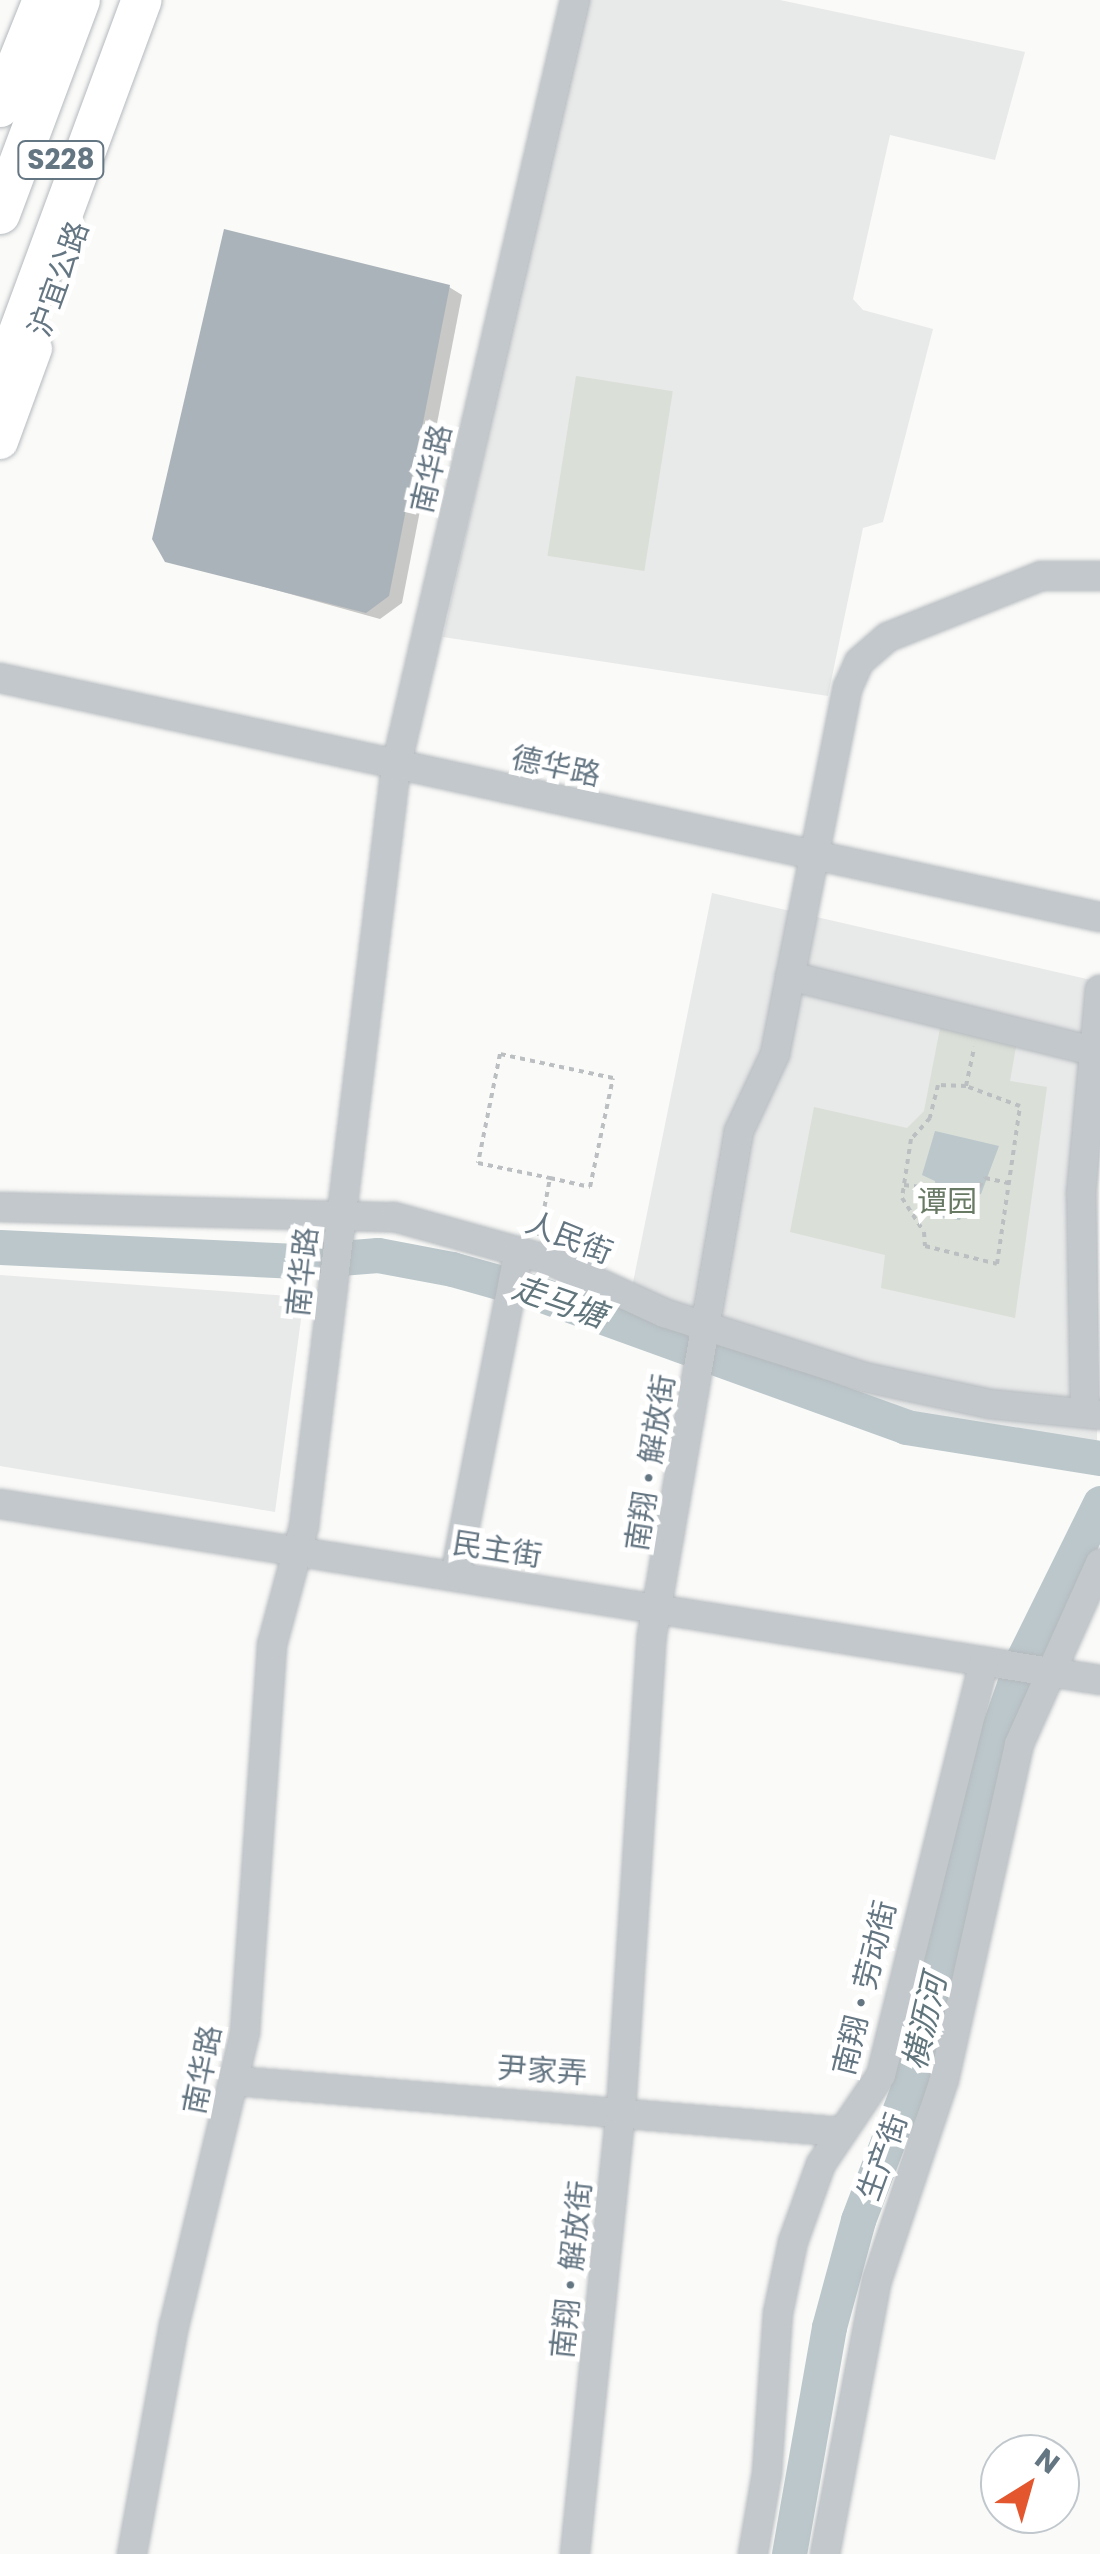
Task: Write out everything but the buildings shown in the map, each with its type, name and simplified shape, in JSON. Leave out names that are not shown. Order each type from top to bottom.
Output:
[{"type":"highway","points":[[3,85],[43,0]]},
{"type":"highway","name":"S228","points":[[0,214],[80,0]]},
{"type":"highway","name":"S228","points":[[0,321],[122,0]]},
{"type":"highway","points":[[0,382],[144,0]]},
{"type":"main road","points":[[3,85],[26,0]]},
{"type":"main road","name":"沪宜公路","points":[[0,441],[116,124],[144,0]]},
{"type":"street","name":"南华路","points":[[132,2554],[171,2342],[236,2080],[248,2007],[272,1645],[299,1552],[337,1281],[396,767],[575,0]]},
{"type":"street","name":"南翔 • 解放街","points":[[575,2554],[621,2110],[658,1609],[739,1132],[770,1070],[848,687],[867,653],[888,637],[1029,580],[1068,573],[1100,576]]},
{"type":"street","name":"德华路","points":[[0,678],[1100,917]]},
{"type":"street","points":[[790,976],[1092,1050]]},
{"type":"street","points":[[1092,1414],[1081,1194],[1100,990]]},
{"type":"street","name":"人民街","points":[[0,1207],[341,1228],[394,1216],[703,1346],[901,1386],[1092,1414]]},
{"type":"street","points":[[455,1576],[520,1267]]},
{"type":"street","name":"民主街","points":[[0,1504],[1046,1672]]},
{"type":"street","name":"生产街","points":[[826,2554],[877,2280],[944,2080],[1019,1744],[1046,1672],[1100,1564]]},
{"type":"street","name":"南翔 • 劳动街","points":[[753,2554],[786,2274],[813,2184],[881,2075],[984,1662]]},
{"type":"street","points":[[1046,1672],[1100,1680]]},
{"type":"street","name":"尹家弄","points":[[236,2080],[621,2110],[842,2132]]},
{"type":"path","points":[[966,1086],[978,1022]]},
{"type":"path","points":[[500,1054],[613,1078],[590,1187],[550,1178],[478,1163],[500,1054]]},
{"type":"path","points":[[938,1086],[966,1086],[1020,1106],[997,1264],[924,1246],[924,1232],[902,1198],[911,1139],[930,1118],[938,1086]]},
{"type":"path","points":[[520,1267],[550,1178]]},
{"type":"path","points":[[904,1185],[933,1191],[979,1187],[986,1178],[1009,1184]]},
{"type":"shaded area","points":[[585,0],[780,0],[1025,52],[995,160],[890,135],[853,299],[863,310],[933,329],[883,522],[863,528],[828,696],[443,637]]},
{"type":"shaded area","points":[[712,893],[1100,982],[1097,1446],[1009,1457],[626,1317]]},
{"type":"shaded area","points":[[935,1131],[999,1146],[981,1194],[970,1196],[960,1220],[939,1217],[935,1181],[922,1175]]},
{"type":"shaded area","points":[[0,1275],[304,1297],[275,1512],[0,1466]]},
{"type":"green space","points":[[576,376],[673,391],[644,571],[548,556]]},
{"type":"green space","name":"谭园","points":[[941,1023],[1017,1041],[1010,1081],[1047,1087],[1015,1318],[881,1288],[885,1255],[790,1232],[814,1107],[907,1128],[924,1111]]},
{"type":"waterway","name":"走马塘","points":[[0,1247],[302,1261],[378,1255],[452,1269],[534,1292],[906,1427],[1100,1458]]},
{"type":"waterway","name":"横沥河","points":[[789,2554],[829,2327],[858,2220],[910,2083],[984,1771],[1023,1659],[1100,1503]]}]
